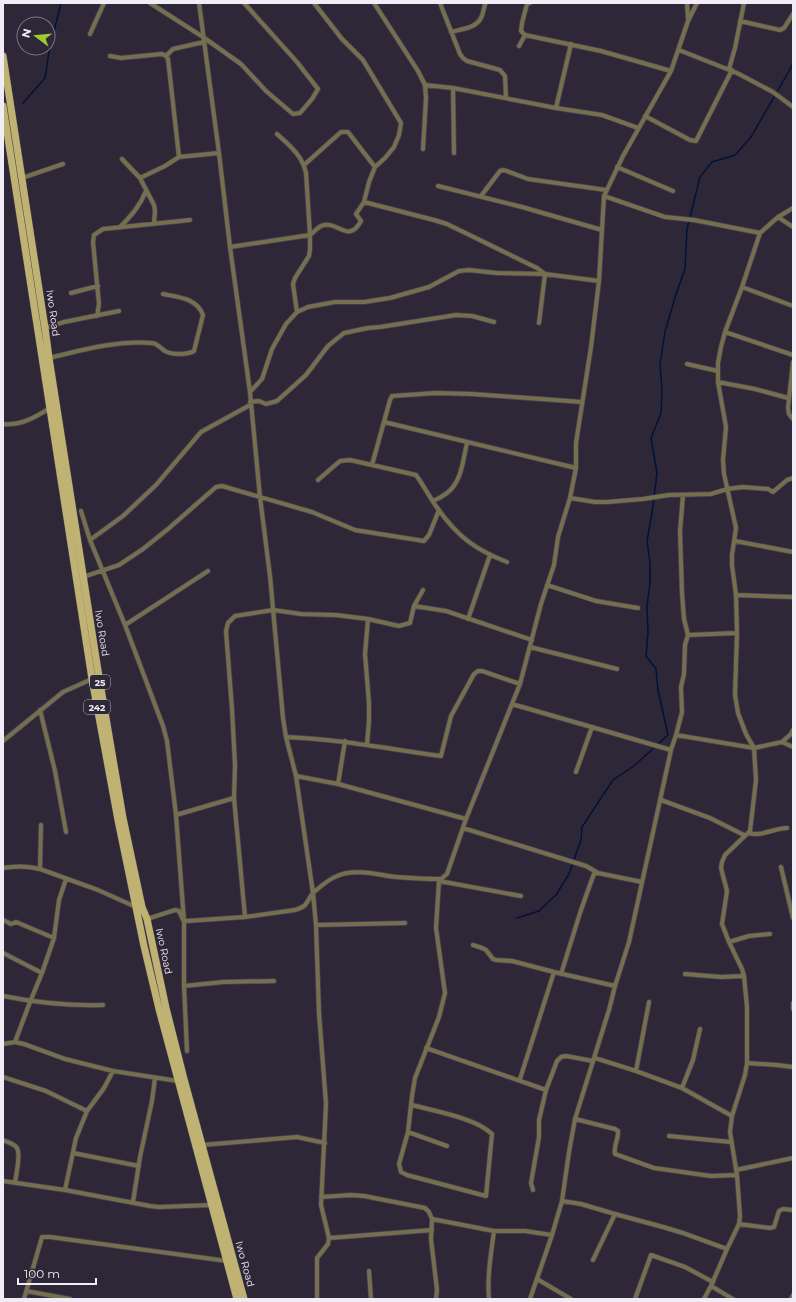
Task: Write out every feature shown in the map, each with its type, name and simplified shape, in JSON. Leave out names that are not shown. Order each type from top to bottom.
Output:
[{"type":"main road","name":"Iwo Road","points":[[3,56],[83,577],[136,907],[178,1081],[244,1299]]},
{"type":"main road","name":"Iwo Road","points":[[3,106],[92,679],[121,819],[142,907],[147,919],[168,1015],[202,1145],[238,1299]]},
{"type":"main road","points":[[31,289],[39,288]]},
{"type":"street","points":[[90,34],[104,3]]},
{"type":"street","points":[[150,3],[241,64],[266,91],[293,114],[300,113],[312,99],[318,88],[247,4]]},
{"type":"street","points":[[199,3],[250,392],[286,737],[296,776],[313,893],[316,925],[319,1012],[326,1104],[321,1205],[329,1238],[328,1244],[317,1258],[317,1299]]},
{"type":"street","points":[[230,247],[310,235],[321,226],[326,225],[348,232],[353,230],[361,221],[356,214],[364,202],[369,182],[375,167],[394,147],[399,135],[401,123],[363,60],[342,39],[314,3]]},
{"type":"street","points":[[374,3],[418,71],[425,85],[423,149]]},
{"type":"street","points":[[440,3],[463,58],[467,61],[504,72],[506,98]]},
{"type":"street","points":[[452,32],[476,24],[481,18],[484,4],[486,3]]},
{"type":"street","points":[[527,3],[521,31],[525,35],[571,44],[671,71]]},
{"type":"street","points":[[688,3],[688,21]]},
{"type":"street","points":[[412,1105],[452,1115],[485,1127],[492,1134],[486,1196],[407,1175],[401,1172],[399,1164],[408,1132],[415,1078],[439,1017],[444,993],[436,928],[440,880],[446,874],[466,819],[520,684],[554,565],[562,522],[570,498],[576,468],[576,443],[591,347],[599,281],[604,196],[617,167],[671,71],[688,21],[697,3]]},
{"type":"street","points":[[645,116],[690,140],[696,141],[731,70],[744,3]]},
{"type":"street","points":[[740,21],[780,30],[784,28],[793,14]]},
{"type":"street","points":[[519,46],[525,35]]},
{"type":"street","points":[[166,56],[173,49],[204,39]]},
{"type":"street","points":[[556,108],[571,44]]},
{"type":"street","points":[[679,50],[731,70],[773,92],[793,107]]},
{"type":"street","points":[[110,56],[121,58],[162,54],[166,56],[168,59],[180,156]]},
{"type":"street","points":[[425,85],[453,88],[610,117],[638,128]]},
{"type":"street","points":[[453,88],[454,154]]},
{"type":"street","points":[[304,165],[344,131],[348,132],[375,167]]},
{"type":"street","points":[[277,134],[294,150],[304,165],[306,173],[310,249],[309,256],[295,278],[293,284],[297,312]]},
{"type":"street","points":[[140,178],[165,166],[180,156],[219,153]]},
{"type":"street","points":[[122,159],[140,178],[154,205],[154,223]]},
{"type":"street","points":[[22,178],[63,164]]},
{"type":"street","points":[[617,167],[673,192]]},
{"type":"street","points":[[481,196],[500,171],[504,170],[528,179],[606,190]]},
{"type":"street","points":[[438,186],[481,196],[602,230]]},
{"type":"street","points":[[120,228],[134,213],[146,192]]},
{"type":"street","points":[[604,196],[665,217],[694,220],[760,233]]},
{"type":"street","points":[[364,202],[447,224],[516,257],[545,274]]},
{"type":"street","points":[[704,1299],[740,1224],[737,1175],[730,1132],[732,1116],[745,1075],[747,1063],[747,1006],[742,969],[722,924],[727,891],[721,868],[725,855],[750,831],[756,780],[754,748],[746,734],[738,713],[735,695],[737,633],[736,595],[732,555],[735,541],[735,521],[727,489],[723,460],[726,427],[718,382],[718,371],[721,347],[725,332],[760,233],[778,217],[793,208]]},
{"type":"street","points":[[778,217],[793,227]]},
{"type":"street","points":[[97,316],[99,304],[93,242],[94,235],[103,230],[190,220]]},
{"type":"street","points":[[250,392],[262,379],[272,349],[286,324],[297,312],[314,304],[364,302],[390,298],[429,287],[459,271],[469,270],[545,274],[599,281]]},
{"type":"street","points":[[540,323],[545,274]]},
{"type":"street","points":[[71,293],[98,286]]},
{"type":"street","points":[[742,287],[793,306]]},
{"type":"street","points":[[49,358],[86,349],[131,342],[155,343],[170,353],[188,354],[194,351],[203,315],[201,310],[188,299],[163,294]]},
{"type":"street","points":[[45,328],[64,322],[119,310]]},
{"type":"street","points":[[90,540],[123,516],[156,485],[201,432],[250,403],[259,401],[266,404],[277,401],[306,375],[328,346],[344,333],[456,315],[472,316],[494,322]]},
{"type":"street","points":[[725,332],[793,355]]},
{"type":"street","points":[[793,362],[788,398],[789,414],[793,419]]},
{"type":"street","points":[[687,364],[718,371]]},
{"type":"street","points":[[718,382],[755,389],[788,398]]},
{"type":"street","points":[[372,465],[392,396],[436,393],[472,394],[582,402]]},
{"type":"street","points":[[3,424],[12,424],[32,419],[50,408]]},
{"type":"street","points":[[384,422],[576,468]]},
{"type":"street","points":[[433,501],[448,492],[456,481],[461,472],[467,443]]},
{"type":"street","points":[[318,480],[344,459],[416,475],[439,510],[463,538],[477,548],[507,562]]},
{"type":"street","points":[[570,498],[595,502],[643,499],[669,495],[711,494],[727,489],[743,487],[773,492],[787,480],[793,478]]},
{"type":"street","points":[[83,577],[119,565],[143,549],[168,530],[216,487],[222,486],[306,510],[355,530],[424,540],[429,535],[439,510]]},
{"type":"street","points":[[530,1299],[538,1279],[562,1201],[569,1152],[576,1119],[629,942],[671,750],[682,712],[681,687],[688,635],[684,618],[682,593],[680,531],[683,495]]},
{"type":"street","points":[[81,511],[90,540],[125,625],[163,726],[167,741],[176,815],[184,921],[184,986],[187,1051]]},
{"type":"street","points":[[735,541],[793,552]]},
{"type":"street","points":[[468,619],[490,555]]},
{"type":"street","points":[[125,625],[208,571]]},
{"type":"street","points":[[548,585],[596,601],[638,608]]},
{"type":"street","points":[[245,918],[234,798],[235,765],[226,631],[228,623],[235,616],[273,610],[301,614],[336,615],[368,619],[398,626],[404,625],[410,623],[414,606],[423,590]]},
{"type":"street","points":[[736,595],[793,597]]},
{"type":"street","points":[[414,606],[446,612],[532,640]]},
{"type":"street","points":[[367,744],[369,703],[365,654],[368,619]]},
{"type":"street","points":[[688,635],[737,633]]},
{"type":"street","points":[[530,647],[617,669]]},
{"type":"street","points":[[286,737],[319,738],[345,741],[441,756],[452,716],[474,674],[478,671],[482,671],[520,684]]},
{"type":"street","points":[[3,741],[63,692],[92,679]]},
{"type":"street","points":[[512,704],[671,750]]},
{"type":"street","points":[[40,710],[55,771],[66,832]]},
{"type":"street","points":[[576,772],[592,727]]},
{"type":"street","points":[[676,735],[754,748],[782,742],[791,734],[793,730]]},
{"type":"street","points":[[338,784],[345,741]]},
{"type":"street","points":[[782,742],[793,747]]},
{"type":"street","points":[[296,776],[338,784],[466,819]]},
{"type":"street","points":[[176,815],[234,798]]},
{"type":"street","points":[[661,800],[710,818],[746,834],[754,835],[782,828],[788,828]]},
{"type":"street","points":[[40,869],[41,825]]},
{"type":"street","points":[[463,828],[586,866],[598,873],[642,882]]},
{"type":"street","points":[[3,868],[28,867],[40,869],[136,907]]},
{"type":"street","points":[[781,867],[793,918]]},
{"type":"street","points":[[184,921],[245,918],[303,908],[313,893],[324,883],[344,873],[355,872],[440,880],[521,896]]},
{"type":"street","points":[[561,974],[592,879],[594,874],[598,873]]},
{"type":"street","points":[[15,1042],[54,938],[60,900],[66,879]]},
{"type":"street","points":[[147,919],[175,910],[179,911],[184,921]]},
{"type":"street","points":[[3,920],[11,924],[16,922],[54,938]]},
{"type":"street","points":[[316,925],[405,923]]},
{"type":"street","points":[[729,942],[749,936],[770,934]]},
{"type":"street","points":[[473,945],[486,950],[492,959],[512,961],[615,986]]},
{"type":"street","points":[[3,953],[42,973]]},
{"type":"street","points":[[520,1079],[554,972]]},
{"type":"street","points":[[685,974],[720,977],[744,976]]},
{"type":"street","points":[[184,986],[223,982],[274,980]]},
{"type":"street","points":[[3,996],[30,1002],[74,1006],[103,1005]]},
{"type":"street","points":[[636,1071],[648,1002]]},
{"type":"street","points":[[793,1003],[793,1009]]},
{"type":"street","points":[[682,1088],[693,1060],[700,1029]]},
{"type":"street","points":[[3,1044],[15,1042],[65,1059],[113,1071],[178,1081]]},
{"type":"street","points":[[426,1048],[520,1079],[546,1090]]},
{"type":"street","points":[[534,1190],[531,1183],[539,1137],[539,1120],[546,1090],[557,1061],[561,1056],[594,1060],[636,1071],[682,1088],[732,1116]]},
{"type":"street","points":[[747,1063],[793,1067]]},
{"type":"street","points":[[65,1190],[76,1138],[87,1111],[104,1088],[113,1071]]},
{"type":"street","points":[[3,1077],[46,1091],[87,1111]]},
{"type":"street","points":[[133,1202],[138,1166],[152,1101],[155,1078]]},
{"type":"street","points":[[576,1119],[615,1129],[619,1134],[614,1151],[615,1154],[654,1168],[711,1176],[737,1175]]},
{"type":"street","points":[[408,1132],[447,1146]]},
{"type":"street","points":[[669,1136],[731,1142]]},
{"type":"street","points":[[202,1145],[297,1137],[325,1143]]},
{"type":"street","points":[[3,1140],[18,1148],[19,1153],[15,1183]]},
{"type":"street","points":[[73,1153],[138,1166]]},
{"type":"street","points":[[736,1170],[793,1158]]},
{"type":"street","points":[[3,1181],[159,1206],[216,1205]]},
{"type":"street","points":[[321,1197],[351,1195],[364,1196],[425,1208],[429,1212],[432,1219],[431,1239],[437,1290],[436,1299]]},
{"type":"street","points":[[562,1201],[581,1204],[683,1233],[727,1249]]},
{"type":"street","points":[[740,1224],[770,1228],[774,1227],[779,1211],[783,1209],[793,1210]]},
{"type":"street","points":[[593,1260],[615,1214]]},
{"type":"street","points":[[432,1219],[494,1231],[525,1230],[552,1235]]},
{"type":"street","points":[[329,1238],[432,1230]]},
{"type":"street","points":[[489,1299],[489,1269],[494,1231]]},
{"type":"street","points":[[24,1299],[42,1237],[228,1261]]},
{"type":"street","points":[[636,1299],[651,1255],[684,1267],[733,1299]]},
{"type":"street","points":[[369,1271],[371,1299]]},
{"type":"street","points":[[538,1279],[571,1299]]},
{"type":"street","points":[[26,1291],[70,1299]]},
{"type":"street","points":[[791,1299],[793,1295]]},
{"type":"waterway","points":[[23,103],[45,78],[49,52],[61,3]]},
{"type":"waterway","points":[[517,918],[539,911],[556,895],[569,874],[581,840],[582,827],[613,780],[634,766],[668,735],[658,690],[656,669],[646,656],[648,632],[647,606],[650,583],[650,563],[647,541],[657,473],[651,438],[661,413],[662,389],[660,364],[665,332],[685,269],[687,229],[700,177],[712,162],[735,155],[751,137],[793,64]]}]
